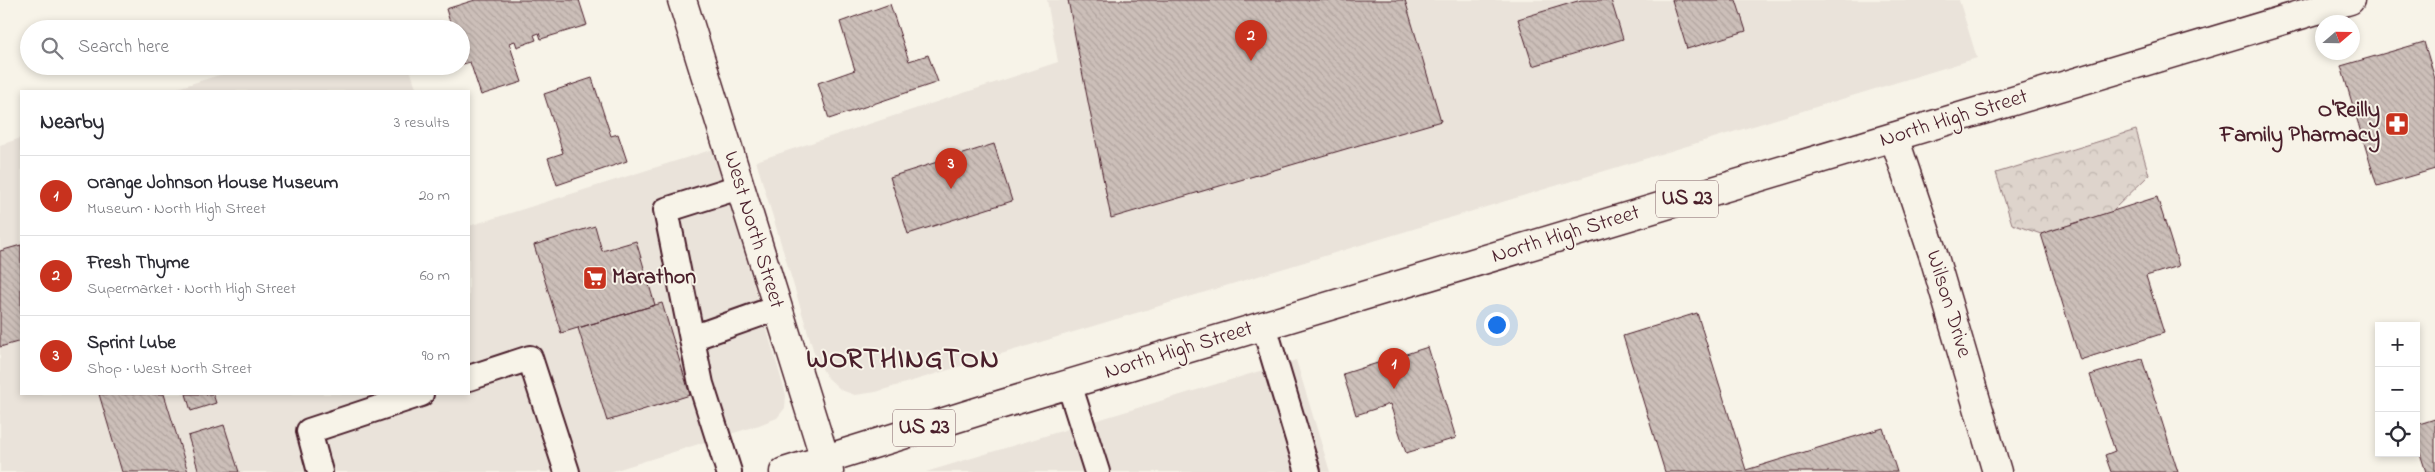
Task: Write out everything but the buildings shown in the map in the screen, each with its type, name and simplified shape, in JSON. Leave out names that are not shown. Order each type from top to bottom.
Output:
[{"type":"main road","name":"West North Street","points":[[682,0],[827,466]]},
{"type":"main road","name":"North High Street","points":[[784,472],[827,466],[1069,384],[2350,0]]},
{"type":"main road","name":"Wilson Drive","points":[[1894,137],[1934,257],[1997,472]]},
{"type":"lane","points":[[729,472],[700,384],[666,210],[739,187]]},
{"type":"lane","points":[[692,338],[777,308]]},
{"type":"lane","points":[[1264,326],[1308,472]]},
{"type":"lane","points":[[470,378],[530,358],[568,472]]},
{"type":"lane","points":[[1069,384],[1097,472]]},
{"type":"lane","points":[[320,472],[308,431],[418,395]]},
{"type":"shaded area","points":[[1047,0],[1959,0],[1977,58],[876,392],[855,395],[841,390],[827,377],[816,359],[756,161],[1058,62]]},
{"type":"shaded area","points":[[219,75],[412,75],[417,90],[171,90]]},
{"type":"shaded area","points":[[20,138],[20,395],[470,395],[470,226],[714,149],[786,395],[785,408],[777,418],[759,425],[610,472],[0,472],[0,145]]},
{"type":"shaded area","points":[[1296,360],[1330,472],[926,472]]},
{"type":"green space","points":[[2136,130],[2149,175],[2111,212],[2041,234],[2012,224],[1996,173]]},
{"type":"place","name":"Fresh Thyme","points":[[1251,61]]},
{"type":"place","name":"O'Reilly Family Pharmacy","points":[[2397,124]]},
{"type":"place","name":"Sprint Lube","points":[[951,189]]},
{"type":"place","name":"Marathon","points":[[595,278]]},
{"type":"place","name":"Orange Johnson House Museum","points":[[1394,389]]},
{"type":"district","name":"WORTHINGTON","points":[[903,360]]}]
